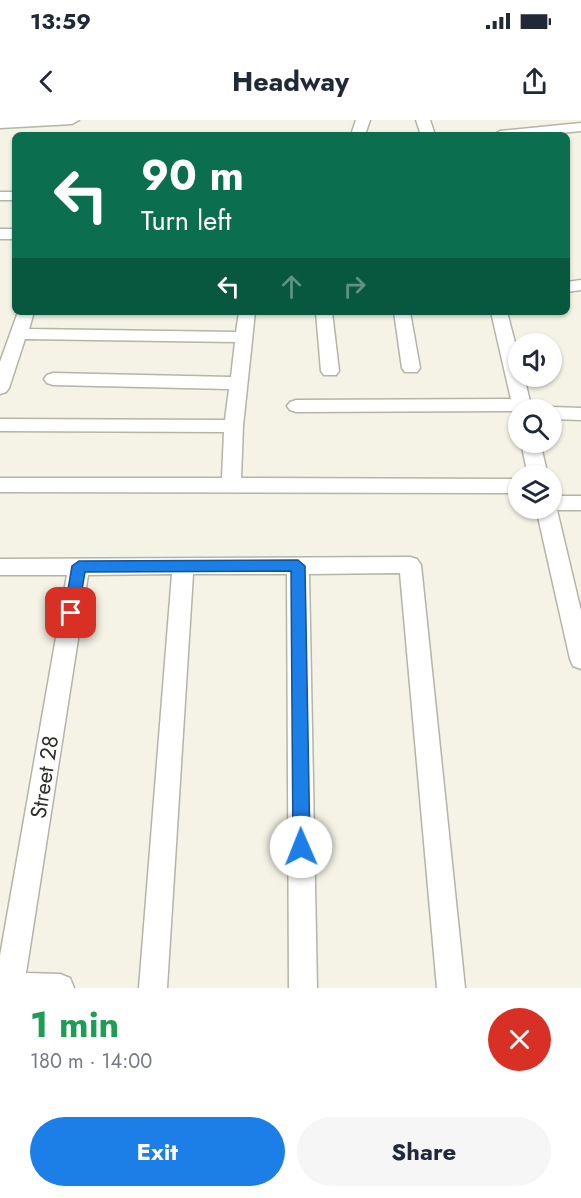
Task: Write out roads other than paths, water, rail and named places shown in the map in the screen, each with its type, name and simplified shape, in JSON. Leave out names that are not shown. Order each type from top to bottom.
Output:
[{"type":"street","points":[[1,126],[73,120]]},
{"type":"street","points":[[530,132],[581,127]]},
{"type":"street","points":[[231,486],[234,426],[247,315]]},
{"type":"street","points":[[324,315],[330,371]]},
{"type":"street","points":[[402,315],[411,368]]},
{"type":"street","points":[[500,315],[520,399]]},
{"type":"street","points":[[0,330],[22,325],[244,338]]},
{"type":"street","points":[[0,388],[3,369],[22,325]]},
{"type":"street","points":[[53,379],[239,383]]},
{"type":"street","points":[[296,406],[508,407]]},
{"type":"street","points":[[562,413],[581,414]]},
{"type":"street","points":[[0,425],[234,426]]},
{"type":"street","points":[[0,485],[508,486]]},
{"type":"street","points":[[562,503],[581,503]]},
{"type":"street","points":[[549,519],[581,659]]},
{"type":"street","points":[[0,567],[410,565],[450,988]]},
{"type":"street","name":"Street 28","points":[[4,987],[79,566]]},
{"type":"street","points":[[153,988],[183,566]]},
{"type":"street","points":[[298,566],[303,988]]},
{"type":"street","points":[[4,987],[60,988]]}]
